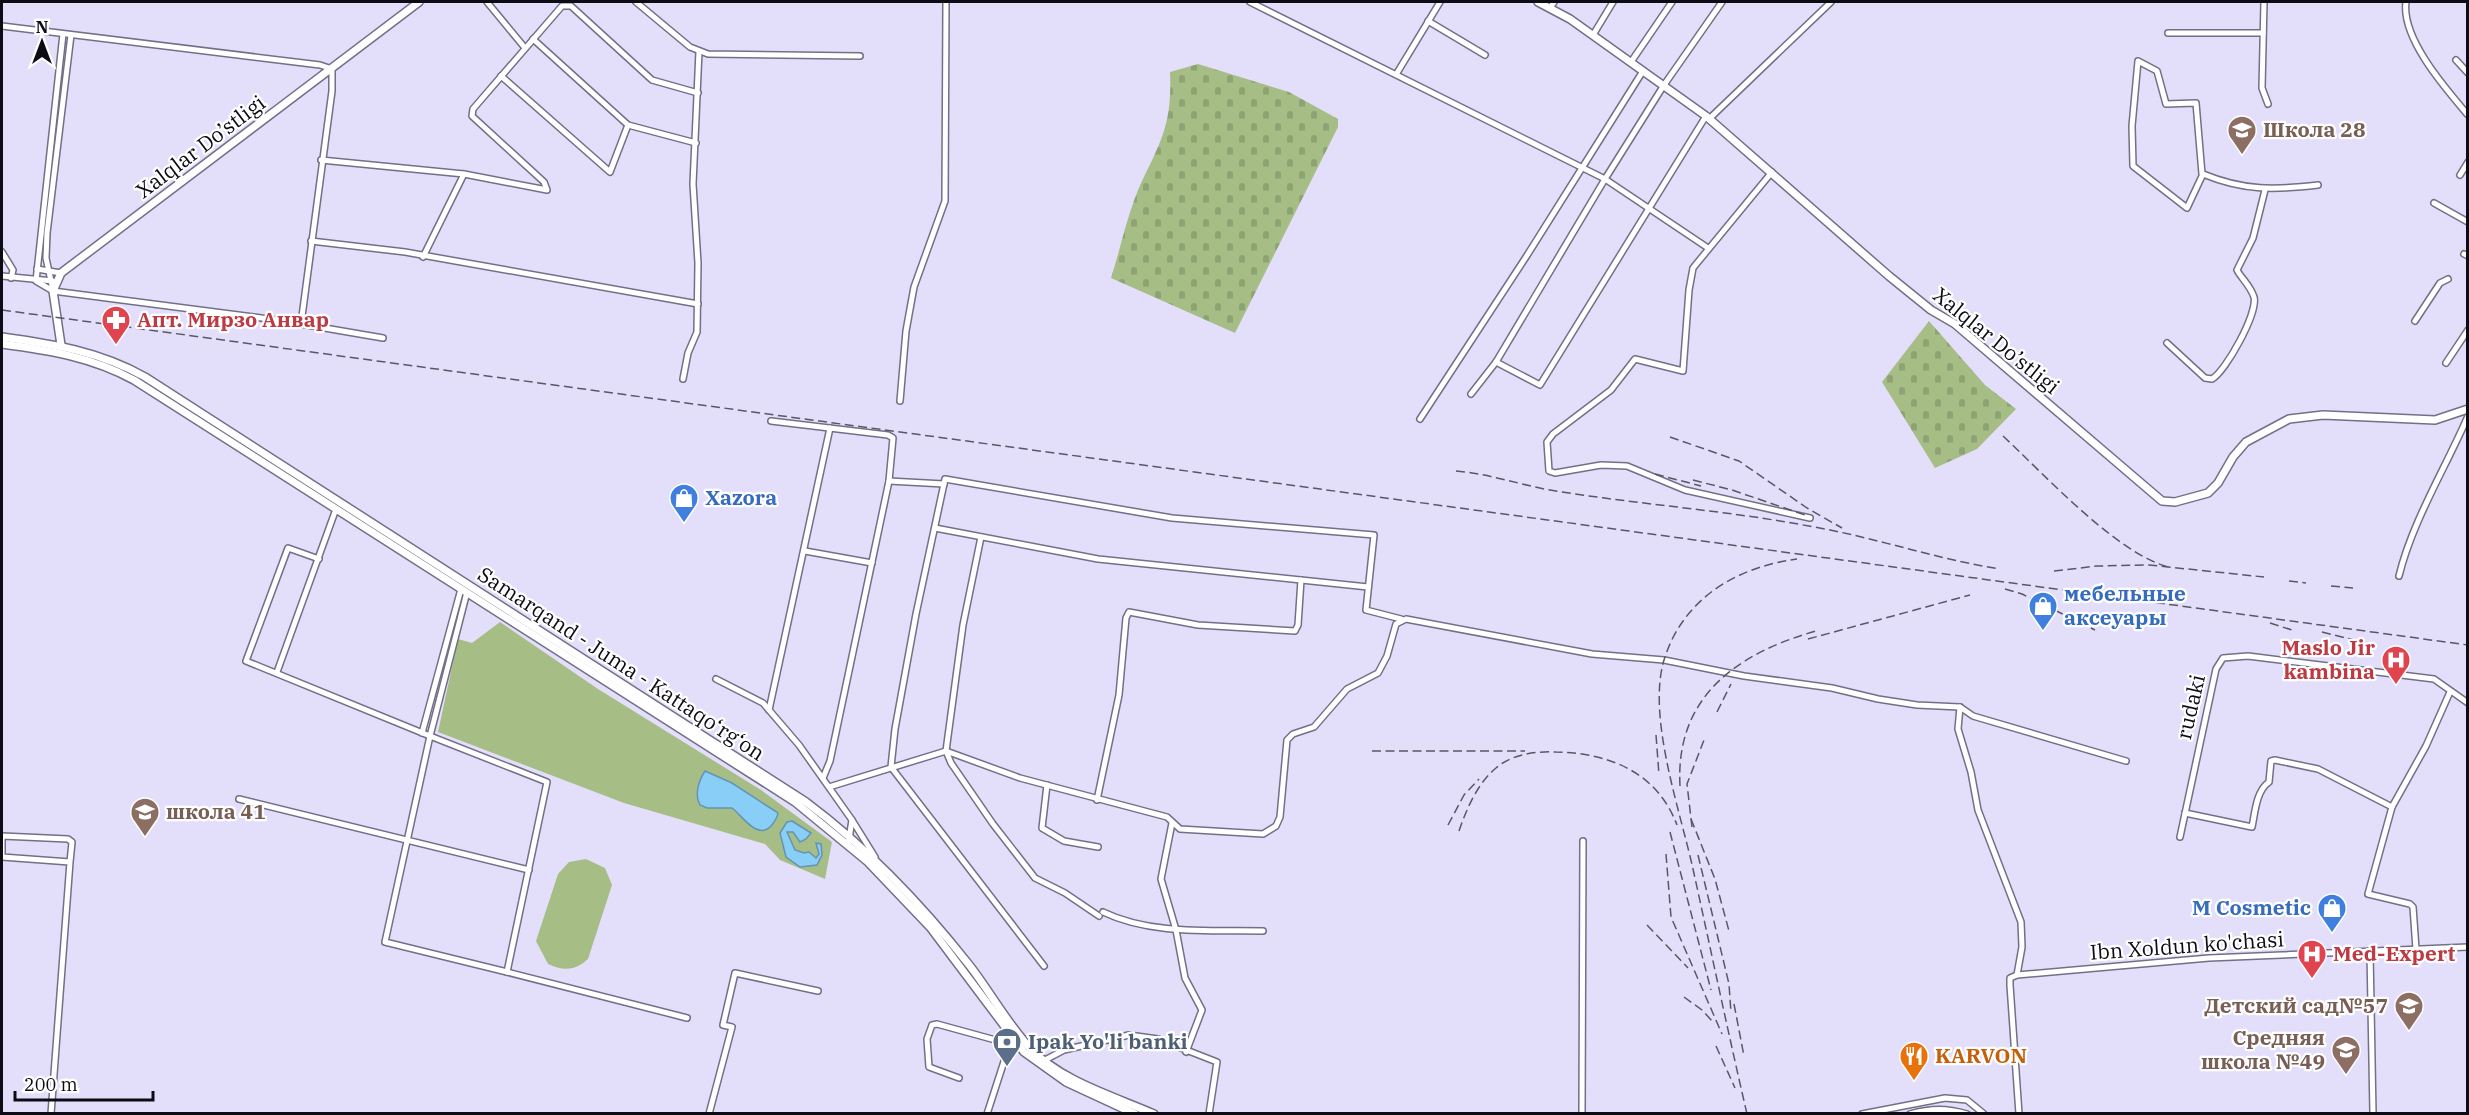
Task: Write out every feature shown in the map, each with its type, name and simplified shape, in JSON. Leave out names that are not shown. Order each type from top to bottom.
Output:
[{"type":"main road","name":"Xalqlar Do’stligi","points":[[56,278],[419,2]]},
{"type":"main road","name":"Xalqlar Do’stligi","points":[[1538,2],[1552,5],[1707,118],[1772,172],[1889,276],[1931,310],[1955,324],[2164,502],[2208,493],[2218,483],[2233,457],[2246,442],[2289,419],[2323,415],[2428,420],[2468,409]]},
{"type":"main road","points":[[56,278],[53,291],[62,345]]},
{"type":"main road","name":"Samarqand - Juma - Kattaqo‘rg‘on","points":[[2,337],[62,345],[102,357],[134,371],[287,472],[336,509],[795,802],[848,844],[930,927],[1014,1038],[1076,1079],[1154,1113]]},
{"type":"main road","name":"Samarqand - Juma - Kattaqo‘rg‘on","points":[[2,344],[63,353],[118,372],[287,472],[324,490],[429,562],[791,792],[850,836],[877,861],[935,923],[1024,1052],[1053,1075],[1135,1113]]},
{"type":"main road","points":[[318,497],[324,490]]},
{"type":"street","points":[[487,2],[525,48]]},
{"type":"street","points":[[636,2],[683,41],[699,51],[720,56],[860,56]]},
{"type":"street","points":[[900,400],[906,331],[914,287],[945,201],[946,2]]},
{"type":"street","points":[[1250,2],[1605,178],[1708,248]]},
{"type":"street","points":[[1397,73],[1440,2]]},
{"type":"street","points":[[1593,35],[1613,2]]},
{"type":"street","points":[[1631,62],[1672,2]]},
{"type":"street","points":[[1471,394],[1496,362],[1605,178],[1664,85],[1722,2]]},
{"type":"street","points":[[1496,362],[1540,386],[1647,207],[1707,118],[1831,2]]},
{"type":"street","points":[[2264,2],[2262,88],[2268,104]]},
{"type":"street","points":[[2406,2],[2404,14],[2410,31],[2438,80],[2468,115]]},
{"type":"street","points":[[321,160],[464,174],[547,190],[544,182],[472,116],[473,109],[562,6],[571,6],[652,80],[698,93]]},
{"type":"street","points":[[1428,21],[1485,55]]},
{"type":"street","points":[[2,26],[320,65],[332,69],[332,91],[321,160],[302,324]]},
{"type":"street","points":[[2168,33],[2263,33]]},
{"type":"street","points":[[36,281],[63,34]]},
{"type":"street","points":[[56,278],[49,272],[47,233],[70,35]]},
{"type":"street","points":[[533,39],[628,125],[696,143]]},
{"type":"street","points":[[683,379],[688,353],[697,332],[693,184],[699,51]]},
{"type":"street","points":[[2456,60],[2468,73]]},
{"type":"street","points":[[2138,61],[2157,71],[2166,104],[2196,103],[2203,174],[2187,208],[2133,166],[2132,126],[2138,61]]},
{"type":"street","points":[[1420,419],[1642,70]]},
{"type":"street","points":[[501,76],[610,172],[628,125]]},
{"type":"street","points":[[2460,175],[2468,162]]},
{"type":"street","points":[[1772,172],[1693,267],[1683,371],[1635,358],[1611,390],[1563,426],[1547,442],[1549,471],[1555,473],[1601,465],[1627,466],[1686,490],[1810,518]]},
{"type":"street","points":[[423,257],[464,174]]},
{"type":"street","points":[[2203,174],[2220,181],[2265,190],[2318,185]]},
{"type":"street","points":[[2167,343],[2205,378],[2212,379],[2221,371],[2244,331],[2254,306],[2254,297],[2247,280],[2237,270],[2253,237],[2265,190]]},
{"type":"street","points":[[2434,203],[2468,222]]},
{"type":"street","points":[[311,241],[423,257],[698,304]]},
{"type":"street","points":[[2,252],[13,270],[10,278]]},
{"type":"street","points":[[37,269],[49,272],[56,278]]},
{"type":"street","points":[[2,276],[36,281],[56,278]]},
{"type":"street","points":[[2415,321],[2440,283],[2448,279]]},
{"type":"street","points":[[36,281],[53,291],[302,324],[382,338]]},
{"type":"street","points":[[2446,363],[2468,330]]},
{"type":"street","points":[[2399,576],[2422,514],[2468,416]]},
{"type":"street","points":[[771,421],[888,435],[893,438],[889,482],[831,760],[823,778]]},
{"type":"street","points":[[769,710],[830,428]]},
{"type":"street","points":[[1044,966],[891,767],[894,729],[914,626],[945,479],[948,478],[1172,518],[1374,535],[1368,587],[1368,611],[1401,620],[1592,654],[1664,660],[1744,676],[1832,688],[1917,705],[1960,706],[1973,716],[2126,761]]},
{"type":"street","points":[[889,482],[944,484]]},
{"type":"street","points":[[277,672],[336,509]]},
{"type":"street","points":[[935,528],[1098,559],[1368,587]]},
{"type":"street","points":[[981,537],[963,625],[946,751],[951,763],[993,824],[1035,878],[1101,914],[1125,922],[1176,930],[1263,931]]},
{"type":"street","points":[[319,559],[288,548],[246,661],[547,782],[507,972]]},
{"type":"street","points":[[805,551],[872,563]]},
{"type":"street","points":[[1097,800],[1119,694],[1126,618],[1129,612],[1198,625],[1295,631],[1298,626],[1301,580]]},
{"type":"street","points":[[422,733],[464,591]]},
{"type":"street","points":[[464,591],[406,840],[385,942],[687,1018]]},
{"type":"street","points":[[829,787],[946,751],[1097,800],[1167,817],[1180,829],[1263,834],[1271,831],[1280,817],[1287,740],[1293,734],[1314,728],[1347,688],[1378,673],[1396,624],[1401,620]]},
{"type":"street","name":"rudaki","points":[[2180,837],[2216,669],[2223,658],[2248,656],[2434,679],[2468,703]]},
{"type":"street","points":[[716,679],[763,703],[823,778],[877,861]]},
{"type":"street","points":[[2416,949],[2413,907],[2410,904],[2368,894],[2392,807],[2426,746],[2450,692]]},
{"type":"street","points":[[1960,706],[1958,729],[1971,772],[1978,810],[2020,922],[2022,947],[2017,975],[2010,978],[2019,1113]]},
{"type":"street","points":[[2185,813],[2252,827],[2259,795],[2263,786],[2269,782],[2271,761],[2275,760],[2318,769],[2392,807]]},
{"type":"street","points":[[1047,785],[1042,828],[1064,841],[1098,847]]},
{"type":"street","points":[[239,800],[529,870]]},
{"type":"street","points":[[848,844],[852,820]]},
{"type":"street","points":[[1172,823],[1161,879],[1176,930],[1185,978],[1202,1011],[1186,1052]]},
{"type":"street","points":[[51,1113],[72,842],[68,839],[2,836],[2,857],[70,862]]},
{"type":"street","points":[[1582,841],[1582,1113]]},
{"type":"street","name":"Ibn Xoldun ko'chasi","points":[[2017,975],[2209,958],[2468,947]]},
{"type":"street","points":[[2370,952],[2373,1113]]},
{"type":"street","points":[[709,1113],[732,1027],[723,1025],[735,973],[818,991]]},
{"type":"street","points":[[959,1078],[929,1067],[927,1039],[932,1025],[1014,1038],[987,1113]]},
{"type":"street","points":[[1045,1060],[1064,1050],[1129,1035],[1158,1039],[1186,1052],[1217,1062],[1209,1113]]},
{"type":"street","points":[[1862,1113],[1945,1098],[1967,1100],[1984,1113]]},
{"type":"street","points":[[1910,1113],[1949,1108],[1968,1113]]},
{"type":"green space","points":[[1198,64],[1289,92],[1338,119],[1338,127],[1235,333],[1111,278],[1133,204],[1165,129],[1168,117],[1170,72]]},
{"type":"green space","points":[[1929,321],[1985,385],[2016,409],[1977,449],[1935,468],[1882,382]]},
{"type":"green space","points":[[500,622],[598,689],[761,790],[832,842],[825,879],[780,860],[765,844],[624,803],[438,732],[458,639],[472,643]]},
{"type":"green space","points":[[586,859],[605,868],[612,885],[588,959],[574,968],[559,968],[548,964],[536,941],[558,874],[569,862]]},
{"type":"water","points":[[705,771],[732,783],[778,813],[775,821],[766,830],[760,830],[750,825],[732,808],[707,808],[700,805],[697,797],[698,788]]},
{"type":"water","points":[[792,821],[811,833],[800,842],[793,832],[787,832],[795,850],[809,852],[816,858],[819,854],[816,843],[821,844],[822,855],[817,865],[800,867],[786,857],[780,833],[787,822]]},
{"type":"railway","points":[[2,310],[2468,645]]},
{"type":"railway","points":[[2003,436],[2081,511],[2126,546],[2147,559],[2168,567]]},
{"type":"railway","points":[[1670,437],[1739,461],[1807,508],[1842,528]]},
{"type":"railway","points":[[1456,471],[1562,492],[1814,527],[2000,569]]},
{"type":"railway","points":[[1655,474],[1701,486]]},
{"type":"railway","points":[[1693,480],[1732,490],[1808,516]]},
{"type":"railway","points":[[1747,1114],[1693,869],[1667,764],[1662,736],[1660,683],[1664,660],[1673,638],[1684,619],[1699,603],[1715,589],[1754,569],[1797,559]]},
{"type":"railway","points":[[2054,571],[2097,566],[2149,565],[2264,577]]},
{"type":"railway","points":[[2289,581],[2306,583]]},
{"type":"railway","points":[[2331,586],[2353,588]]},
{"type":"railway","points":[[2005,589],[2022,594],[2095,630]]},
{"type":"railway","points":[[1808,639],[1970,595]]},
{"type":"railway","points":[[2270,623],[2292,630]]},
{"type":"railway","points":[[1680,786],[1681,754],[1688,727],[1700,703],[1717,683],[1737,666],[1761,652],[1816,631]]},
{"type":"railway","points":[[2322,632],[2354,640]]},
{"type":"railway","points":[[1717,712],[1731,684]]},
{"type":"railway","points":[[1656,735],[1659,775]]},
{"type":"railway","points":[[1692,827],[1687,784],[1704,740]]},
{"type":"railway","points":[[1372,751],[1525,751]]},
{"type":"railway","points":[[1459,831],[1469,805],[1489,774],[1509,759],[1532,753],[1548,752],[1594,756],[1629,769],[1657,791],[1677,825]]},
{"type":"railway","points":[[1448,825],[1464,795],[1479,779]]},
{"type":"railway","points":[[1691,819],[1715,879],[1729,931]]},
{"type":"railway","points":[[1670,832],[1711,990]]},
{"type":"railway","points":[[1666,854],[1671,917],[1722,1034]]},
{"type":"railway","points":[[1698,855],[1729,984],[1731,1013]]},
{"type":"railway","points":[[1647,925],[1688,968]]},
{"type":"railway","points":[[1684,997],[1702,1010],[1714,1023]]},
{"type":"railway","points":[[1734,1004],[1744,1056]]},
{"type":"railway","points":[[1716,1046],[1735,1088]]},
{"type":"place","name":"Школа 28","points":[[2242,156]]},
{"type":"place","name":"Апт. Мирзо Анвар","points":[[116,346]]},
{"type":"place","name":"Xazora","points":[[684,524]]},
{"type":"place","name":"мебельные аксеуары","points":[[2043,632]]},
{"type":"place","name":"Maslo Jir kambina","points":[[2396,686]]},
{"type":"place","name":"школа 41","points":[[145,838]]},
{"type":"place","name":"M Cosmetic","points":[[2332,934]]},
{"type":"place","name":"Med-Expert","points":[[2312,980]]},
{"type":"place","name":"Детский сад№57","points":[[2409,1032]]},
{"type":"place","name":"Ipak Yo'li banki","points":[[1007,1068]]},
{"type":"place","name":"Средняя школа №49","points":[[2346,1076]]},
{"type":"place","name":"KARVON","points":[[1914,1082]]}]
